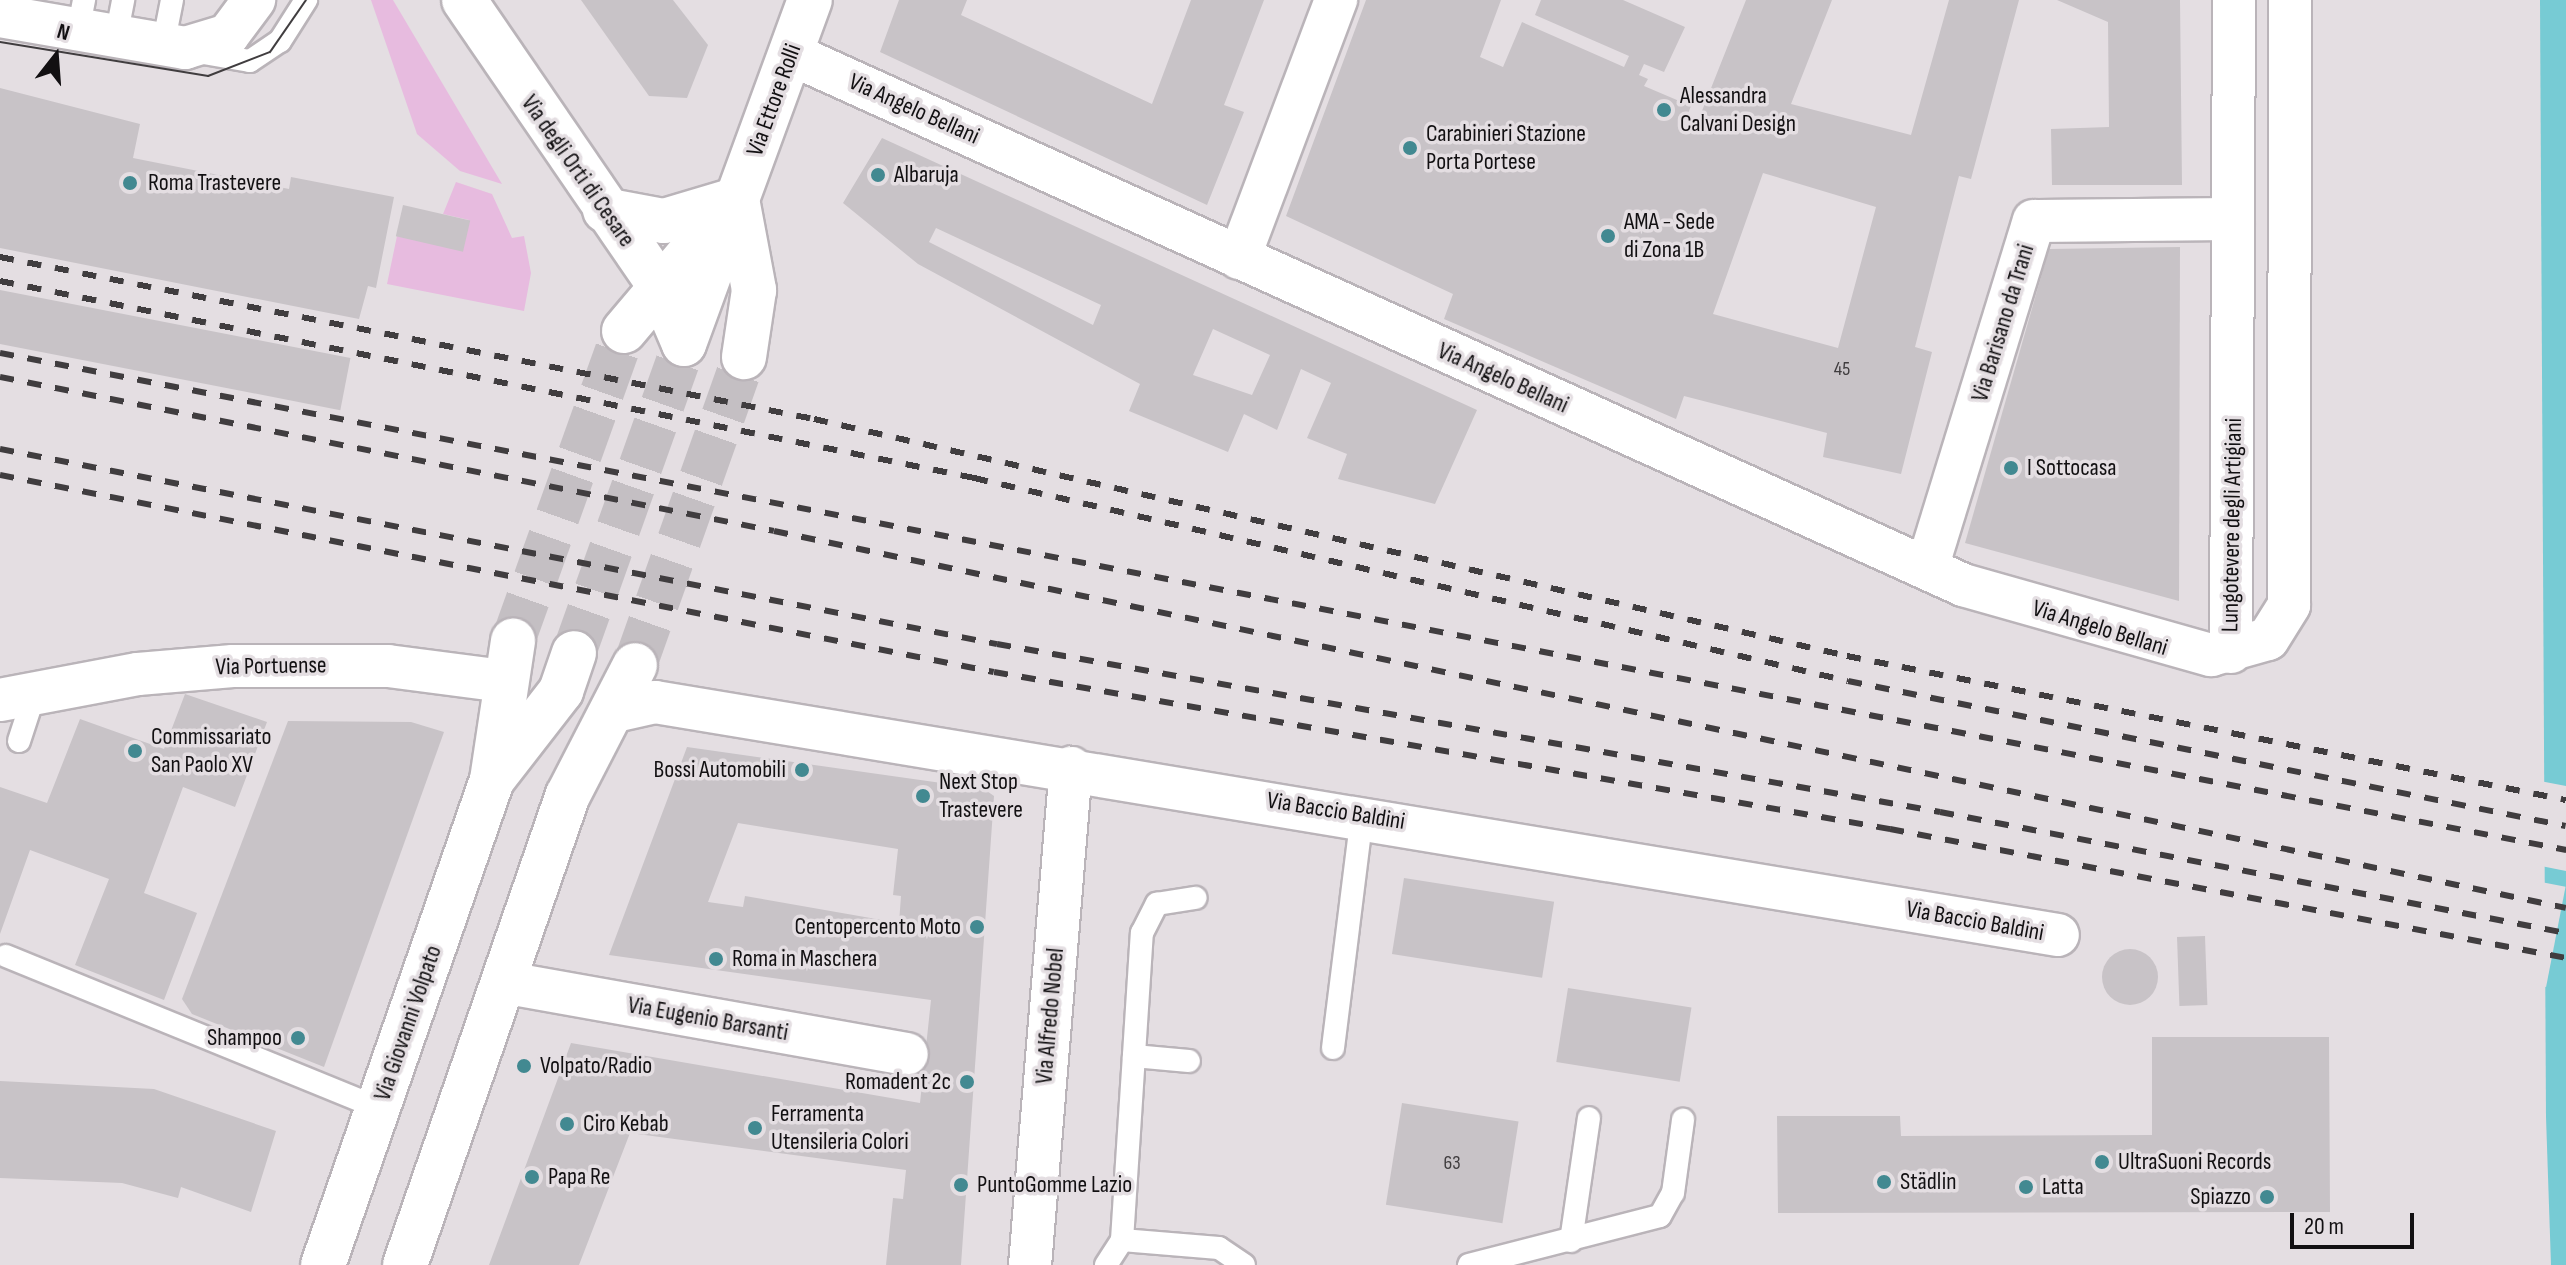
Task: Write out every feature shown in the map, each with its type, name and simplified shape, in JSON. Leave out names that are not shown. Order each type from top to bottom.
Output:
[{"type":"main road","name":"Via degli Orti di Cesare","points":[[464,0],[605,210],[658,283],[684,344]]},
{"type":"main road","name":"Via Ettore Rolli","points":[[684,344],[810,0]]},
{"type":"main road","points":[[605,210],[664,221],[737,199],[754,290],[744,357]]},
{"type":"main road","name":"Via Ettore Rolli","points":[[605,210],[624,331],[658,283],[737,199]]},
{"type":"main road","name":"Via Giovanni Volpato","points":[[323,1265],[492,780],[508,661]]},
{"type":"main road","points":[[615,711],[635,665]]},
{"type":"main road","name":"Via Giovanni Volpato","points":[[492,780],[568,672],[568,795]]},
{"type":"main road","name":"Via Giovanni Volpato","points":[[405,1265],[508,983],[568,795],[615,711]]},
{"type":"street","points":[[23,13],[100,17],[163,46],[197,46],[228,35],[254,0]]},
{"type":"street","points":[[1239,258],[1336,0]]},
{"type":"street","name":"Lungotevere degli Artigiani","points":[[2234,0],[2231,652],[2268,639],[2289,605],[2290,0]]},
{"type":"street","name":"Via Angelo Bellani","points":[[791,54],[1927,568],[2175,651],[2231,652]]},
{"type":"street","name":"Via Barisano da Trani","points":[[1927,568],[2034,221],[2233,219]]},
{"type":"street","name":"Via Portuense","points":[[17,696],[233,666],[388,666],[508,661]]},
{"type":"street","name":"Via Baccio Baldini","points":[[615,711],[655,702],[1362,815],[2058,935]]},
{"type":"street","name":"Via Alfredo Nobel","points":[[1030,1265],[1071,768]]},
{"type":"street","name":"Via Eugenio Barsanti","points":[[508,983],[907,1054]]},
{"type":"lane","points":[[172,0],[163,46],[253,61],[289,32],[306,0]]},
{"type":"lane","points":[[17,696],[19,741]]},
{"type":"lane","points":[[1333,1048],[1362,815]]},
{"type":"lane","points":[[1106,1265],[1122,1240],[1145,925],[1167,898],[1196,898]]},
{"type":"lane","points":[[6,956],[379,1108]]},
{"type":"lane","points":[[1134,1056],[1189,1061]]},
{"type":"lane","points":[[1571,1241],[1589,1118]]},
{"type":"lane","points":[[1469,1265],[1660,1216],[1673,1193],[1683,1120]]},
{"type":"lane","points":[[1122,1240],[1219,1248],[1244,1265]]},
{"type":"shaded area","points":[[371,0],[393,0],[502,184],[460,171],[417,134]]},
{"type":"shaded area","points":[[456,182],[492,194],[512,238],[524,236],[531,273],[524,311],[387,284],[397,236],[463,249],[469,220],[443,214]]},
{"type":"water","points":[[2540,0],[2566,0],[2566,1265],[2551,1265],[2546,1117]]},
{"type":"pier","points":[[2540,781],[2566,786],[2566,871],[2541,866]]},
{"type":"pier","points":[[2541,882],[2566,887],[2546,987],[2522,982]]},
{"type":"building","points":[[581,0],[673,0],[708,45],[687,98],[649,96]]},
{"type":"building","points":[[899,0],[967,0],[961,15],[1152,104],[1191,0],[1264,0],[1224,105],[1244,112],[1207,205],[880,52]]},
{"type":"building","points":[[1366,0],[1501,0],[1480,57],[1503,67],[1522,22],[1624,67],[1629,56],[1535,15],[1541,0],[1623,0],[1685,27],[1664,72],[1644,64],[1639,75],[1648,79],[1644,86],[1691,106],[1683,126],[1694,131],[1746,0],[1832,0],[1791,104],[1911,135],[1949,0],[2019,0],[1971,179],[1959,176],[1915,347],[1932,352],[1901,474],[1823,457],[1827,433],[1684,396],[1676,419],[1444,319],[1453,294],[1286,216]],"holes":[[[1763,173],[1876,207],[1838,348],[1713,314]]]},
{"type":"building","points":[[2057,0],[2180,0],[2182,185],[2052,185],[2051,129],[2109,127],[2108,22]]},
{"type":"building","name":"Roma Trastevere","points":[[0,88],[140,124],[133,158],[289,189],[291,177],[394,197],[376,288],[368,286],[359,319],[0,248]]},
{"type":"building","points":[[882,138],[1477,410],[1435,504],[1338,479],[1347,454],[1307,438],[1331,383],[1301,369],[1277,430],[1244,414],[1228,452],[1129,411],[1140,384],[918,264],[843,203]],"holes":[[[936,228],[1101,305],[1093,325],[929,242]],[[1213,329],[1270,355],[1252,395],[1193,375]]]},
{"type":"building","points":[[403,205],[470,221],[463,252],[396,236]]},
{"type":"building","points":[[2180,247],[2179,601],[1965,543],[2049,249]]},
{"type":"building","points":[[0,290],[350,358],[340,410],[0,344]]},
{"type":"building","points":[[185,694],[267,722],[235,807],[183,787],[144,893],[197,913],[164,1000],[75,965],[109,879],[30,850],[0,934],[0,787],[47,803],[80,719],[164,749]]},
{"type":"building","points":[[288,721],[411,722],[444,732],[324,1067],[192,1014],[182,999]]},
{"type":"building","points":[[687,747],[984,789],[994,796],[961,1265],[886,1265],[893,1198],[903,1199],[906,1170],[630,1133],[579,1265],[489,1265],[571,1043],[920,1103],[931,1000],[609,955]],"holes":[[[738,823],[898,849],[893,895],[901,896],[899,923],[745,896],[743,907],[708,902]]]},
{"type":"building","points":[[1404,878],[1554,902],[1542,978],[1392,954]]},
{"type":"building","points":[[2205,936],[2207,1005],[2179,1006],[2177,937]]},
{"type":"building","points":[[2130,949],[2150,957],[2158,977],[2150,997],[2130,1005],[2110,997],[2102,977],[2110,957]]},
{"type":"building","points":[[1568,988],[1691,1008],[1680,1082],[1556,1062]]},
{"type":"building","points":[[2152,1037],[2329,1037],[2330,1212],[1778,1213],[1777,1116],[1900,1116],[1901,1136],[2152,1135]]},
{"type":"building","points":[[0,1081],[154,1089],[276,1131],[251,1212],[181,1187],[178,1198],[122,1183],[0,1178]]},
{"type":"building","points":[[1402,1103],[1519,1121],[1502,1223],[1386,1205]]},
{"type":"tunnel","points":[[513,641],[624,331]]},
{"type":"tunnel","points":[[574,653],[684,344]]},
{"type":"tunnel","points":[[635,665],[744,357]]},
{"type":"tram line","points":[[0,42],[208,76],[270,52],[306,0]]},
{"type":"railway","points":[[0,257],[814,419],[1847,656],[2566,800]]},
{"type":"railway","points":[[0,281],[974,478],[1848,681],[2566,826]]},
{"type":"railway","points":[[0,353],[2566,850]]},
{"type":"railway","points":[[0,377],[774,531],[2566,908]]},
{"type":"railway","points":[[0,449],[997,644],[1940,812],[2566,933]]},
{"type":"railway","points":[[0,475],[994,672],[1890,829],[2566,958]]},
{"type":"place","name":"Alessandra Calvani Design","points":[[1664,110]]},
{"type":"place","name":"Carabinieri Stazione Porta Portese","points":[[1410,148]]},
{"type":"place","name":"Albaruja","points":[[878,175]]},
{"type":"place","name":"Roma Trastevere","points":[[130,183]]},
{"type":"place","name":"AMA - Sede di Zona 1B","points":[[1608,236]]},
{"type":"place","name":"I Sottocasa","points":[[2011,468]]},
{"type":"place","name":"Commissariato San Paolo XV","points":[[135,751]]},
{"type":"place","name":"Bossi Automobili","points":[[802,770]]},
{"type":"place","name":"Next Stop Trastevere","points":[[923,796]]},
{"type":"place","name":"Centopercento Moto","points":[[977,927]]},
{"type":"place","name":"Roma in Maschera","points":[[716,959]]},
{"type":"place","name":"Shampoo","points":[[298,1038]]},
{"type":"place","name":"Volpato/Radio","points":[[524,1066]]},
{"type":"place","name":"Romadent 2c","points":[[967,1082]]},
{"type":"place","name":"Ciro Kebab","points":[[567,1124]]},
{"type":"place","name":"Ferramenta Utensileria Colori","points":[[755,1128]]},
{"type":"place","name":"UltraSuoni Records","points":[[2102,1162]]},
{"type":"place","name":"Papa Re","points":[[532,1177]]},
{"type":"place","name":"Städlin","points":[[1884,1182]]},
{"type":"place","name":"PuntoGomme Lazio","points":[[961,1185]]},
{"type":"place","name":"Latta","points":[[2026,1187]]},
{"type":"place","name":"Spiazzo","points":[[2267,1197]]}]
